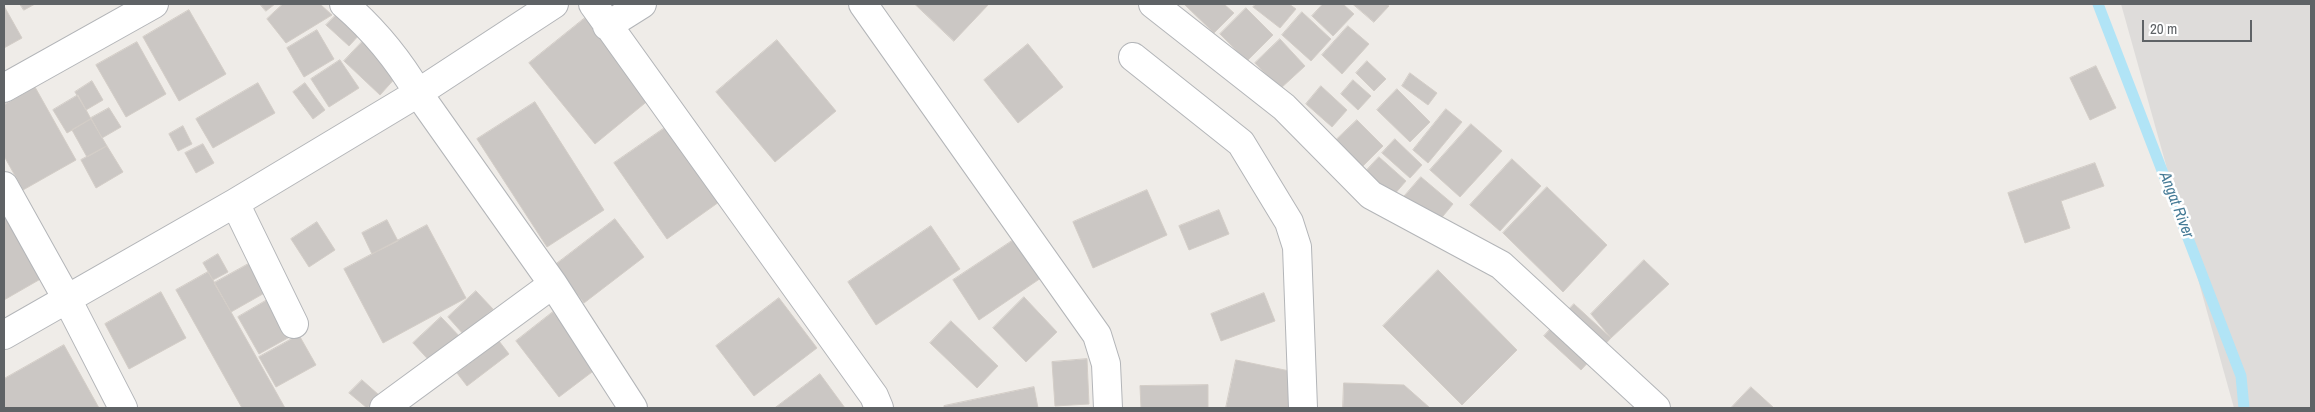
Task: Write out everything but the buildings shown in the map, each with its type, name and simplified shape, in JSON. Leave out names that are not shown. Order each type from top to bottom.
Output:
[{"type":"street","points":[[4,88],[154,4]]},
{"type":"street","points":[[344,4],[364,22],[400,62],[418,93],[553,284],[633,408]]},
{"type":"street","points":[[4,335],[235,204],[418,93],[554,4]]},
{"type":"street","points":[[642,4],[600,15],[874,396],[879,408]]},
{"type":"street","points":[[862,4],[1097,335],[1106,364],[1108,408]]},
{"type":"street","points":[[1152,4],[1284,107],[1371,195],[1500,265],[1656,408]]},
{"type":"street","points":[[1133,57],[1241,144],[1288,222],[1297,247],[1303,408]]},
{"type":"street","points":[[4,186],[67,299],[123,408]]},
{"type":"street","points":[[235,204],[294,324]]},
{"type":"street","points":[[384,408],[553,284]]},
{"type":"shaded area","points":[[2121,4],[2311,4],[2311,408],[2234,408]]},
{"type":"waterway","name":"Angat River","points":[[2098,4],[2241,376],[2244,408]]}]
